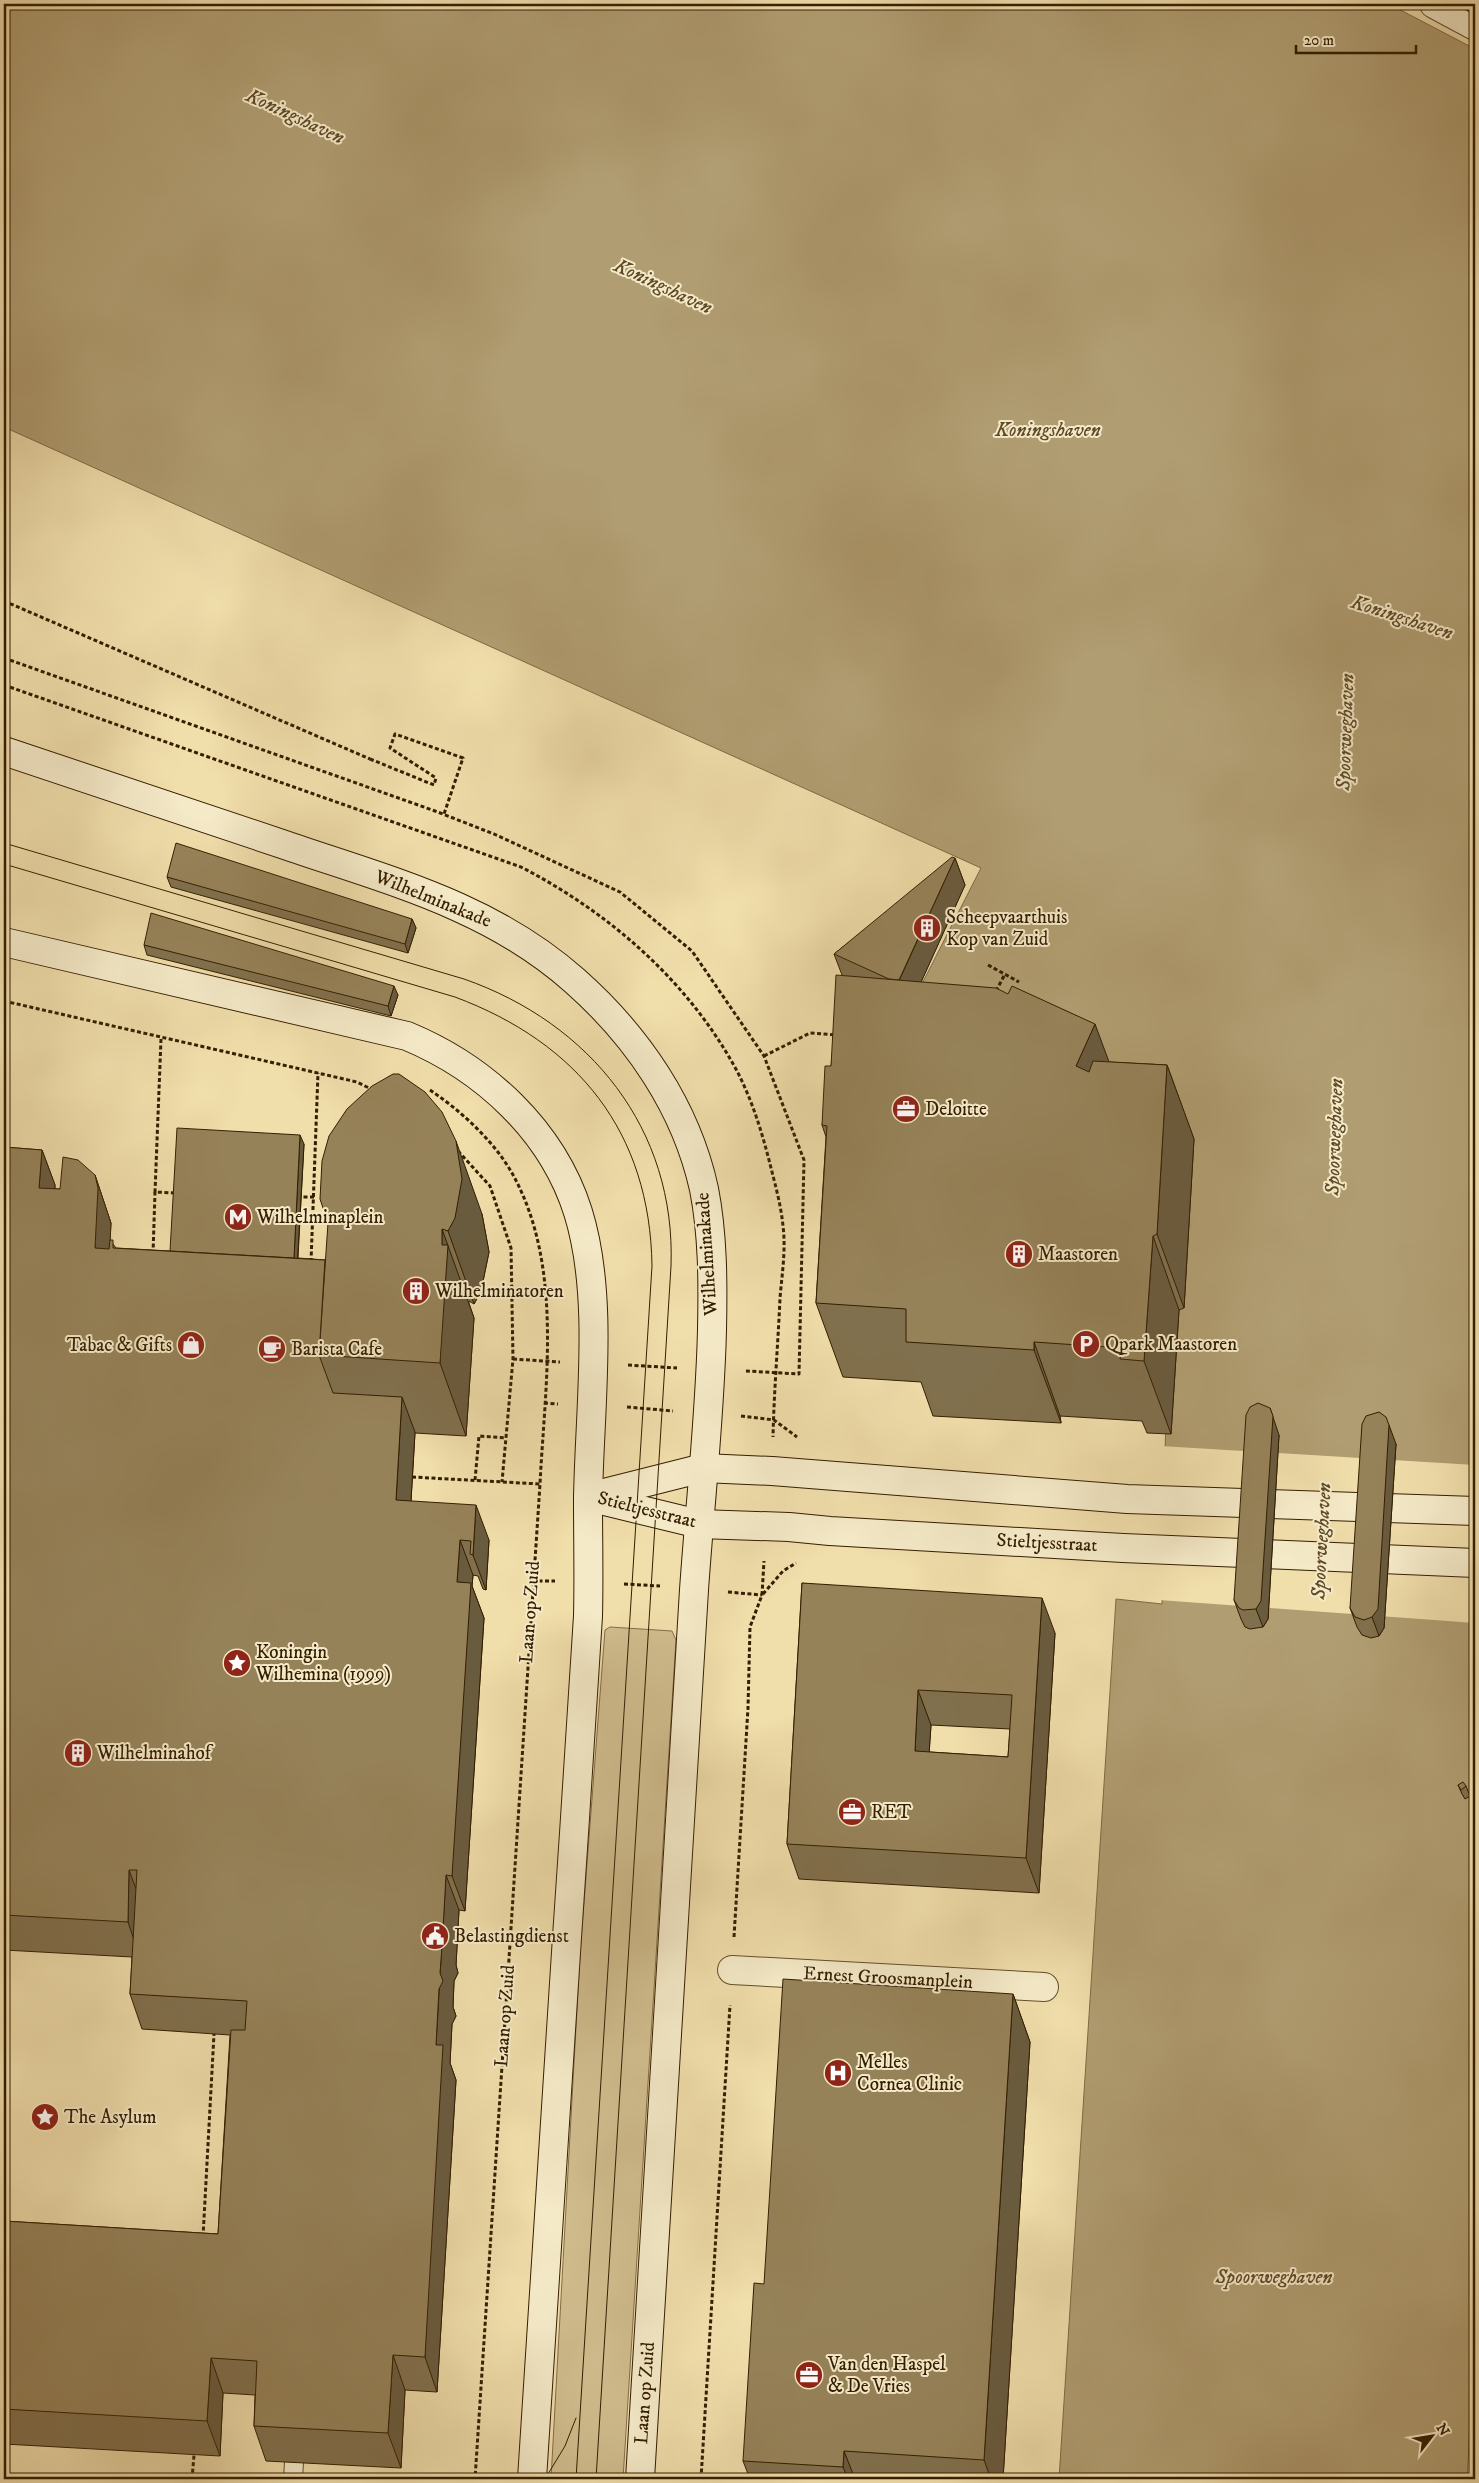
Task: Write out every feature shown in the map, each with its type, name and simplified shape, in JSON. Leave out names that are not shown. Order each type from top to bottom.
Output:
[{"type":"main road","points":[[1434,4],[1475,26]]},
{"type":"main road","name":"Wilhelminakade","points":[[4,750],[384,879],[471,912],[525,942],[572,978],[614,1020],[643,1056],[666,1090],[684,1125],[703,1186],[708,1215],[712,1261],[709,1414],[702,1468]]},
{"type":"main road","points":[[4,942],[407,1036],[462,1063],[495,1088],[531,1126],[571,1193],[588,1251],[592,1363],[588,1497],[589,1584],[532,2479]]},
{"type":"main road","name":"Stieltjesstraat","points":[[588,1497],[702,1468],[772,1471],[1127,1499],[1475,1511]]},
{"type":"main road","name":"Laan op Zuid","points":[[640,2479],[702,1468]]},
{"type":"main road","name":"Stieltjesstraat","points":[[588,1497],[699,1524],[789,1527],[1123,1548],[1475,1563]]},
{"type":"main road","name":"Ernest Groosmanplein","points":[[732,1970],[1044,1987]]},
{"type":"path","points":[[4,601],[370,759],[434,784],[436,778],[390,748],[394,734],[463,758],[444,814]]},
{"type":"path","points":[[988,965],[1019,982]]},
{"type":"path","points":[[993,998],[1005,974]]},
{"type":"path","points":[[4,1001],[357,1082],[375,1091]]},
{"type":"path","points":[[764,1056],[810,1033],[840,1036]]},
{"type":"path","points":[[161,1038],[153,1255],[163,1255]]},
{"type":"path","points":[[311,1269],[318,1073]]},
{"type":"path","points":[[427,1088],[471,1123],[512,1173],[530,1218],[541,1260],[544,1281],[546,1361],[544,1403],[774,1420]]},
{"type":"path","points":[[453,1145],[490,1186],[512,1248],[513,1359],[502,1482]]},
{"type":"path","points":[[155,1192],[180,1193]]},
{"type":"path","points":[[290,1197],[314,1198]]},
{"type":"path","points":[[302,1261],[312,1261]]},
{"type":"path","points":[[513,1359],[799,1374]]},
{"type":"path","name":"Laan op Zuid","points":[[475,2479],[544,1403]]},
{"type":"path","points":[[475,1480],[479,1436],[506,1438]]},
{"type":"path","points":[[412,1476],[540,1484]]},
{"type":"path","points":[[532,1581],[694,1589],[762,1595],[750,1627],[747,1717],[701,2479]]},
{"type":"path","points":[[203,2238],[214,2034]]},
{"type":"path","points":[[192,2479],[194,2455]]},
{"type":"shaded area","points":[[610,1627],[672,1631],[676,1640],[623,2479],[551,2479],[580,1955],[605,1630]]},
{"type":"water","name":"Koningshaven","points":[[4,4],[1389,4],[1475,49],[1475,2340],[1467,2479],[1059,2479],[1116,1599],[1162,1604],[1171,1163],[908,1011],[981,868],[4,427]]},
{"type":"pier","points":[[1161,1446],[1475,1465],[1475,1623],[1159,1600]]},
{"type":"building","points":[[176,843],[412,919],[405,944],[167,877]]},
{"type":"building","points":[[952,857],[955,858],[899,980],[889,979],[834,954]]},
{"type":"building","points":[[151,913],[394,986],[388,1006],[144,945]]},
{"type":"building","name":"Maastoren","points":[[836,975],[996,988],[1008,994],[1012,986],[1095,1024],[1076,1066],[1089,1072],[1093,1061],[1167,1065],[1157,1234],[1153,1236],[1144,1361],[1120,1359],[1122,1348],[1034,1342],[1034,1350],[906,1342],[906,1309],[816,1303],[827,1126],[822,1125],[825,1066],[831,1066]]},
{"type":"building","points":[[393,1074],[399,1074],[425,1092],[442,1112],[456,1141],[462,1179],[455,1218],[448,1231],[442,1229],[442,1245],[448,1245],[440,1363],[319,1355],[328,1223],[320,1199],[322,1161],[329,1136],[347,1109],[372,1086]]},
{"type":"building","points":[[177,1128],[300,1135],[294,1258],[170,1251]]},
{"type":"building","points":[[4,1147],[42,1150],[39,1188],[60,1189],[63,1157],[78,1160],[95,1175],[98,1188],[95,1248],[109,1249],[110,1240],[113,1240],[113,1248],[325,1260],[319,1355],[333,1393],[402,1397],[396,1500],[476,1505],[473,1555],[470,1554],[471,1541],[460,1540],[457,1582],[471,1583],[452,1876],[446,1875],[443,1930],[446,1938],[442,1946],[440,1973],[443,1981],[439,1989],[436,2045],[443,2045],[425,2357],[393,2355],[388,2433],[254,2426],[257,2361],[211,2358],[207,2421],[4,2409],[4,2221],[218,2234],[231,2030],[245,2030],[247,2001],[130,1994],[137,1870],[129,1870],[128,1922],[4,1915]]},
{"type":"building","points":[[1258,1403],[1270,1408],[1273,1416],[1261,1601],[1256,1609],[1243,1610],[1239,1608],[1234,1600],[1246,1415],[1250,1407]]},
{"type":"building","points":[[1379,1412],[1386,1417],[1389,1425],[1378,1609],[1372,1617],[1364,1620],[1355,1617],[1350,1608],[1362,1424],[1366,1416]]},
{"type":"building","points":[[802,1583],[1042,1598],[1026,1858],[787,1844]],"holes":[[[918,1690],[1012,1695],[1008,1757],[915,1751]]]},
{"type":"building","points":[[1463,1782],[1466,1786],[1461,1790],[1458,1785]]},
{"type":"building","points":[[783,1979],[1013,1994],[984,2460],[844,2451],[843,2467],[743,2461],[754,2283],[764,2284]]},
{"type":"tram line","points":[[4,843],[464,979],[509,998],[550,1023],[586,1053],[617,1088],[641,1127],[658,1170],[669,1216],[671,1266],[596,2479]]},
{"type":"tram line","points":[[4,864],[455,997],[499,1016],[537,1040],[571,1067],[599,1098],[621,1134],[638,1174],[648,1218],[652,1266],[576,2479]]},
{"type":"tram line","points":[[545,2479],[565,2446],[576,2418]]},
{"type":"place","name":"Scheepvaarthuis Kop van Zuid","points":[[927,928]]},
{"type":"place","name":"Deloitte","points":[[906,1109]]},
{"type":"place","name":"Wilhelminaplein","points":[[238,1217]]},
{"type":"place","name":"Maastoren","points":[[1019,1254]]},
{"type":"place","name":"Wilhelminatoren","points":[[416,1291]]},
{"type":"place","name":"Qpark Maastoren","points":[[1086,1344]]},
{"type":"place","name":"Tabac & Gifts","points":[[191,1345]]},
{"type":"place","name":"Barista Cafe","points":[[272,1349]]},
{"type":"place","name":"Koningin Wilhemina (1999)","points":[[237,1663]]},
{"type":"place","name":"Wilhelminahof","points":[[78,1753]]},
{"type":"place","name":"RET","points":[[852,1812]]},
{"type":"place","name":"Belastingdienst","points":[[435,1936]]},
{"type":"place","name":"Melles Cornea Clinic","points":[[838,2073]]},
{"type":"place","name":"The Asylum","points":[[45,2117]]},
{"type":"place","name":"Van den Haspel & De Vries","points":[[809,2375]]},
{"type":"water label","name":"Spoorweghaven","points":[[1346,732]]},
{"type":"water label","name":"Spoorweghaven","points":[[1335,1137]]},
{"type":"water label","name":"Spoorweghaven","points":[[1322,1541]]},
{"type":"water label","name":"Spoorweghaven","points":[[1274,2277]]}]
